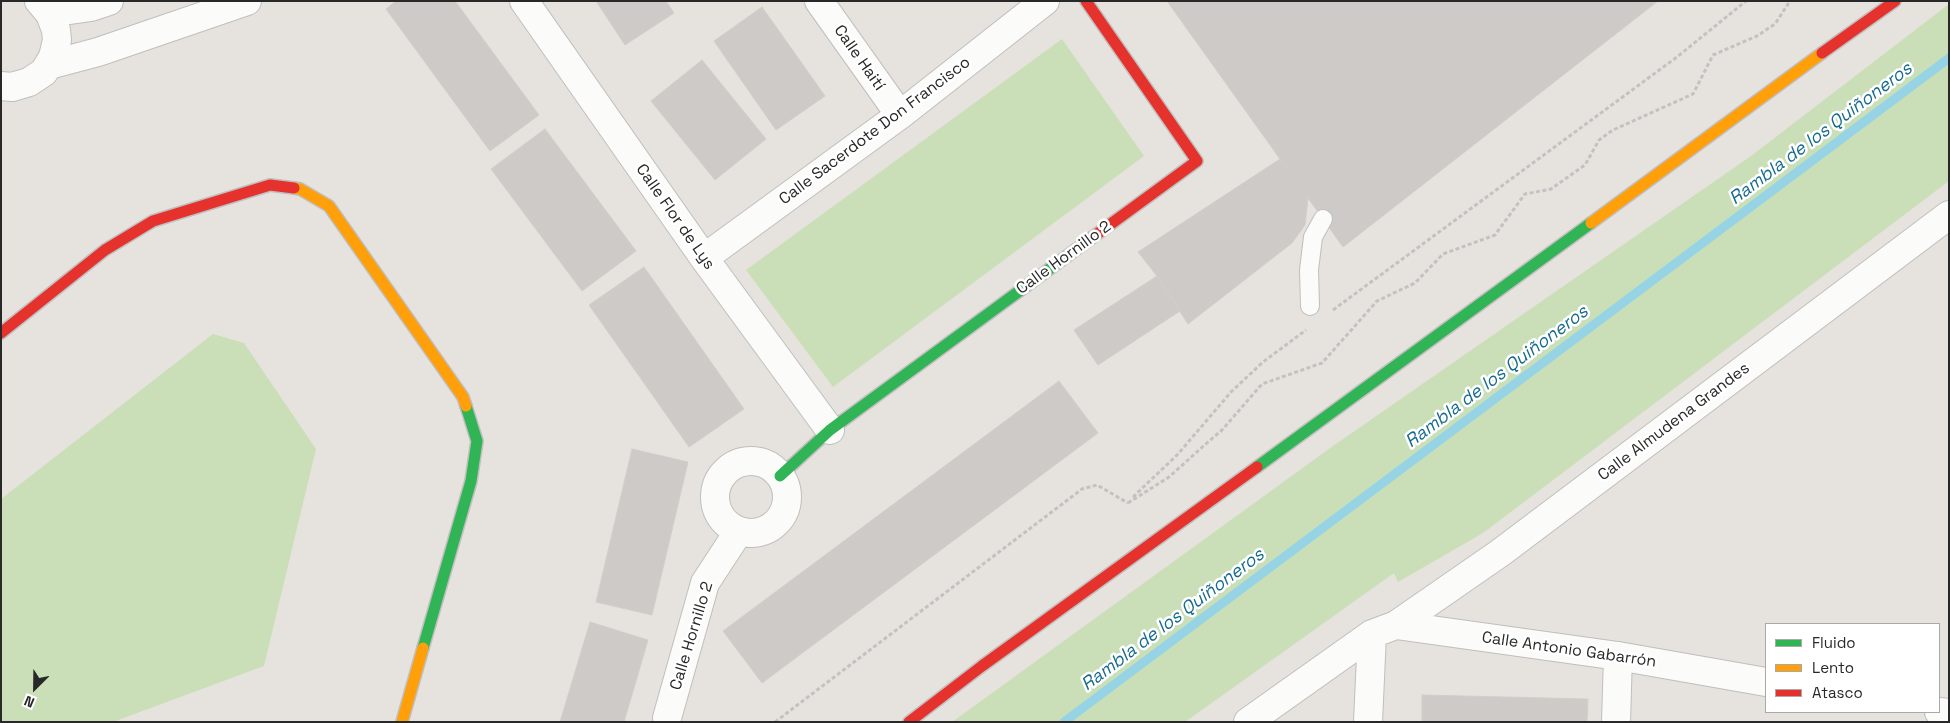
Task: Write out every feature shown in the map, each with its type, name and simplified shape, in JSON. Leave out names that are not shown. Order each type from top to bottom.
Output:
[{"type":"street","points":[[44,7],[91,7],[109,1]]},
{"type":"street","points":[[49,65],[98,52],[247,1]]},
{"type":"street","name":"Calle Flor de Lys","points":[[524,1],[704,258],[830,430]]},
{"type":"street","name":"Calle Haití","points":[[820,1],[900,115]]},
{"type":"street","name":"Calle Sacerdote Don Francisco","points":[[704,258],[900,115],[1045,1]]},
{"type":"street","name":"Calle Hornillo 2","points":[[780,476],[830,430],[1197,161],[1086,1]]},
{"type":"street","points":[[1862,24],[1879,1]]},
{"type":"street","points":[[909,722],[982,666],[1397,366],[1895,1]]},
{"type":"street","points":[[1,86],[12,87],[29,82],[44,72],[49,65],[57,40],[54,23],[44,7]]},
{"type":"street","points":[[1,333],[105,250],[153,221],[270,185],[300,189],[329,206],[463,397],[477,441],[471,481],[402,722]]},
{"type":"street","name":"Calle Almudena Grandes","points":[[1248,722],[1500,553],[1949,215]]},
{"type":"street","points":[[748,461],[760,462],[771,467],[780,476],[785,486],[787,498],[785,509],[780,519],[771,526],[761,532],[739,531],[728,525],[720,516],[715,505],[715,492],[718,480],[736,464],[748,461]]},
{"type":"street","name":"Calle Hornillo 2","points":[[667,718],[705,583],[739,531]]},
{"type":"street","points":[[1368,722],[1384,629]]},
{"type":"street","name":"Calle Antonio Gabarrón","points":[[1384,629],[1618,656],[1765,682]]},
{"type":"street","points":[[1616,722],[1618,656]]},
{"type":"lane","points":[[1310,306],[1310,270],[1313,237],[1323,219]]},
{"type":"path","points":[[1330,312],[1677,57],[1746,1]]},
{"type":"path","points":[[1128,503],[1169,477],[1222,430],[1262,384],[1322,363],[1377,301],[1415,283],[1443,254],[1495,235],[1525,194],[1551,189],[1585,165],[1599,140],[1614,130],[1693,94],[1713,56],[1757,36],[1775,24],[1790,1]]},
{"type":"path","points":[[1128,503],[1178,454],[1231,392],[1263,362],[1306,329]]},
{"type":"path","points":[[776,722],[1082,489],[1097,485],[1128,503]]},
{"type":"green space","points":[[1949,4],[1949,181],[1483,533],[1398,582],[1394,573],[1185,722],[952,722],[1333,446],[1751,156]]},
{"type":"green space","points":[[1062,39],[1144,156],[833,387],[746,270]]},
{"type":"green space","points":[[213,334],[244,343],[316,449],[264,666],[113,722],[1,722],[1,499]]},
{"type":"building","points":[[396,1],[455,1],[539,115],[490,151],[386,9]]},
{"type":"building","points":[[596,1],[666,1],[674,13],[625,45]]},
{"type":"building","points":[[1167,1],[1658,1],[1343,247]]},
{"type":"building","points":[[762,7],[825,96],[776,130],[714,41]]},
{"type":"building","points":[[702,60],[766,139],[715,180],[651,101]]},
{"type":"building","points":[[545,129],[636,251],[582,291],[491,169]]},
{"type":"building","points":[[1280,159],[1308,198],[1305,225],[1292,243],[1188,324],[1157,276],[1138,252]]},
{"type":"building","points":[[644,267],[744,409],[689,447],[589,305]]},
{"type":"building","points":[[1157,276],[1180,311],[1098,365],[1074,330]]},
{"type":"building","points":[[1059,381],[1098,433],[762,683],[723,631]]},
{"type":"building","points":[[632,449],[688,462],[652,615],[596,602]]},
{"type":"building","points":[[590,622],[648,640],[624,722],[560,722]]},
{"type":"building","points":[[1422,695],[1588,699],[1587,722],[1422,722]]},
{"type":"waterway","name":"Rambla de los Quiñoneros","points":[[1064,722],[1949,58]]},
{"type":"traffic: fast","points":[[1257,467],[1591,223]]},
{"type":"traffic: fast","points":[[780,476],[830,430],[1093,237]]},
{"type":"traffic: fast","points":[[423,648],[471,481],[477,441],[466,406]]},
{"type":"traffic: slow","points":[[1591,223],[1822,53]]},
{"type":"traffic: slow","points":[[294,188],[300,189],[329,206],[463,397],[466,406]]},
{"type":"traffic: slow","points":[[402,722],[423,648]]},
{"type":"traffic: jam","points":[[1086,1],[1197,161],[1093,237]]},
{"type":"traffic: jam","points":[[1822,53],[1895,1]]},
{"type":"traffic: jam","points":[[1,333],[105,250],[153,221],[270,185],[294,188]]},
{"type":"traffic: jam","points":[[909,722],[982,666],[1257,467]]}]
